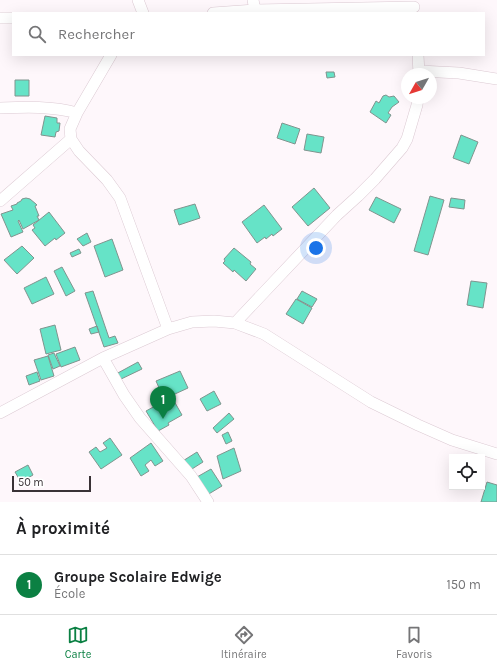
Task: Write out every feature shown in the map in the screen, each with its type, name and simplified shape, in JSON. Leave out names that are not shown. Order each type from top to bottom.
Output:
[{"type":"street","points":[[138,0],[143,12]]},
{"type":"street","points":[[218,12],[254,5],[415,7]]},
{"type":"street","points":[[0,18],[12,18]]},
{"type":"street","points":[[110,56],[77,113],[70,129],[71,139],[79,151],[107,180],[120,198],[168,329]]},
{"type":"street","points":[[418,56],[419,68]]},
{"type":"street","points":[[437,73],[497,78]]},
{"type":"street","points":[[235,322],[337,215],[358,196],[402,148],[407,139],[417,104]]},
{"type":"street","points":[[0,108],[36,107],[62,109],[77,113]]},
{"type":"street","points":[[0,201],[71,139]]},
{"type":"street","points":[[0,413],[104,358],[168,329],[192,322],[235,322],[264,334],[371,402],[452,440],[497,454]]},
{"type":"street","points":[[104,358],[124,395],[140,418],[191,476],[208,502]]},
{"type":"building","points":[[326,72],[334,72],[335,77],[327,78]]},
{"type":"building","points":[[15,80],[29,80],[29,96],[15,96]]},
{"type":"building","points":[[386,95],[389,97],[394,96],[399,102],[392,107],[388,113],[391,115],[386,123],[370,112],[376,101],[379,103],[383,96]]},
{"type":"building","points":[[45,116],[57,118],[57,123],[60,123],[59,131],[56,132],[55,137],[41,135]]},
{"type":"building","points":[[282,123],[300,129],[295,144],[277,138]]},
{"type":"building","points":[[307,134],[324,137],[321,153],[304,150]]},
{"type":"building","points":[[461,135],[478,142],[469,164],[453,158]]},
{"type":"building","points":[[314,188],[330,208],[308,226],[292,207]]},
{"type":"building","points":[[430,196],[444,200],[428,255],[414,251]]},
{"type":"building","points":[[376,197],[401,209],[394,223],[369,210]]},
{"type":"building","points":[[26,198],[30,199],[37,205],[35,206],[39,220],[23,229],[19,220],[18,221],[23,232],[11,237],[1,214],[13,210],[11,206]]},
{"type":"building","points":[[451,198],[465,200],[464,209],[449,207]]},
{"type":"building","points":[[195,204],[200,218],[179,225],[174,210]]},
{"type":"building","points":[[264,205],[282,229],[273,236],[272,234],[266,239],[265,237],[257,243],[242,222]]},
{"type":"building","points":[[49,212],[65,233],[56,240],[55,238],[45,246],[32,230],[35,228],[33,225]]},
{"type":"building","points":[[87,233],[91,242],[83,246],[77,239]]},
{"type":"building","points":[[112,239],[123,270],[105,277],[94,246]]},
{"type":"building","points":[[22,246],[34,258],[17,274],[4,260]]},
{"type":"building","points":[[234,248],[251,262],[250,264],[256,269],[246,281],[234,270],[233,272],[223,263],[225,261],[224,259]]},
{"type":"building","points":[[79,249],[81,253],[72,257],[70,253]]},
{"type":"building","points":[[62,267],[75,291],[66,296],[54,271]]},
{"type":"building","points":[[46,277],[54,294],[32,304],[24,288]]},
{"type":"building","points":[[471,281],[487,283],[483,308],[467,305]]},
{"type":"building","points":[[93,291],[109,338],[115,336],[118,343],[104,347],[85,293]]},
{"type":"building","points":[[302,291],[317,299],[312,307],[297,299]]},
{"type":"building","points":[[296,299],[312,308],[303,324],[286,314]]},
{"type":"building","points":[[55,325],[61,350],[46,354],[40,329]]},
{"type":"building","points":[[97,326],[99,332],[91,334],[89,329]]},
{"type":"building","points":[[75,347],[80,360],[61,367],[56,354]]},
{"type":"building","points":[[54,353],[60,366],[53,369],[48,355]]},
{"type":"building","points":[[48,356],[54,376],[41,380],[34,360]]},
{"type":"building","points":[[138,362],[142,369],[119,380],[116,374]]},
{"type":"building","points":[[180,371],[188,388],[164,399],[156,381]]},
{"type":"building","points":[[37,372],[40,381],[29,385],[26,376]]},
{"type":"building","points":[[214,391],[221,404],[207,411],[200,399]]},
{"type":"building","points":[[174,401],[182,415],[158,431],[146,411],[157,405],[158,406],[164,403],[165,405]]},
{"type":"building","points":[[229,413],[234,419],[217,433],[213,428]]},
{"type":"building","points":[[228,432],[232,441],[226,444],[222,435]]},
{"type":"building","points":[[110,438],[122,455],[101,469],[89,452],[96,447],[100,452],[107,448],[103,443]]},
{"type":"building","points":[[151,443],[163,461],[155,466],[151,460],[145,465],[149,471],[141,476],[130,458]]},
{"type":"building","points":[[234,448],[241,471],[223,479],[217,456]]},
{"type":"building","points":[[197,452],[203,462],[184,474],[178,464]]},
{"type":"building","points":[[28,465],[33,475],[21,482],[15,472]]},
{"type":"building","points":[[211,469],[222,486],[207,495],[197,477]]},
{"type":"building","points":[[487,482],[497,485],[497,502],[481,502]]},
{"type":"place","name":"Groupe Scolaire Edwige","points":[[163,419]]}]
